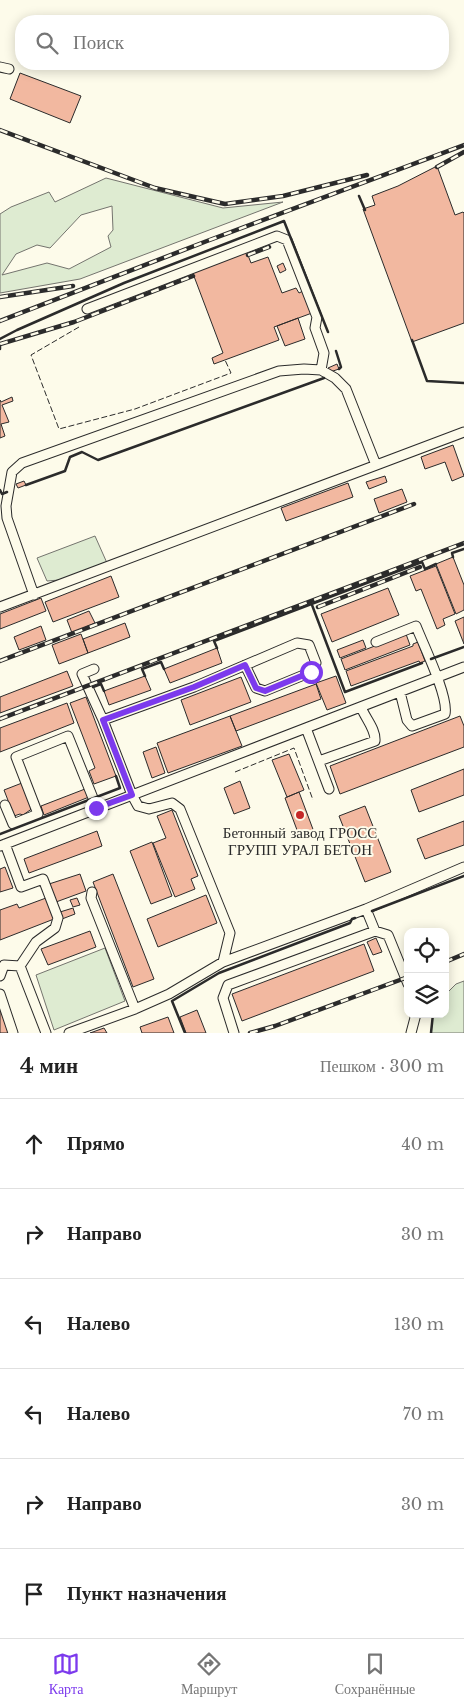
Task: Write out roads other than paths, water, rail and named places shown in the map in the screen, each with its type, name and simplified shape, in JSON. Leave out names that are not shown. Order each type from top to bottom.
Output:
[{"type":"lane","points":[[87,309],[277,236],[286,240],[317,317],[315,328],[324,353],[321,370]]},
{"type":"lane","points":[[34,595],[7,512],[12,472],[22,463],[279,372],[304,369],[321,370],[335,378],[346,389],[376,465]]},
{"type":"lane","points":[[0,607],[464,432]]},
{"type":"lane","points":[[376,642],[416,626],[437,678],[446,708],[445,714],[412,726],[407,720],[400,692]]},
{"type":"lane","points":[[103,720],[194,687],[245,665],[298,643],[309,645],[316,663],[311,672],[265,691],[256,688],[245,665]]},
{"type":"lane","points":[[20,966],[36,942],[55,928],[58,918],[43,879],[21,887],[2,845],[464,668]]},
{"type":"lane","points":[[94,669],[82,674],[138,806],[149,809],[172,803],[180,809],[230,933],[223,962]]},
{"type":"lane","points":[[319,762],[375,741],[376,734],[364,716],[361,707]]},
{"type":"lane","points":[[306,728],[329,789]]},
{"type":"lane","points":[[5,805],[12,824],[38,814],[16,757],[68,736],[96,808]]},
{"type":"lane","points":[[69,1033],[170,994],[223,962],[366,909],[464,867]]},
{"type":"lane","points":[[92,892],[92,898],[135,1009]]},
{"type":"lane","points":[[366,909],[375,931]]},
{"type":"lane","points":[[234,1033],[223,998],[228,985],[375,931],[388,935],[404,974]]},
{"type":"lane","points":[[0,976],[4,965],[20,966]]},
{"type":"lane","points":[[20,966],[46,1033]]},
{"type":"lane","points":[[0,994],[13,1033]]},
{"type":"lane","points":[[411,1033],[415,1018]]},
{"type":"railway","points":[[0,130],[155,188],[225,204],[283,196],[367,175]]},
{"type":"railway","points":[[0,321],[464,145]]},
{"type":"railway","points":[[437,167],[464,152]]},
{"type":"railway","points":[[248,255],[269,247]]},
{"type":"railway","points":[[0,344],[74,322],[193,276]]},
{"type":"railway","points":[[0,297],[73,286]]},
{"type":"railway","points":[[0,661],[414,504]]},
{"type":"railway","points":[[0,719],[464,543]]},
{"type":"railway","points":[[318,607],[420,567]]},
{"type":"railway","points":[[449,960],[464,954]]},
{"type":"railway","points":[[250,1033],[275,1026],[404,978]]},
{"type":"place","name":"Бетонный завод ГРОСС ГРУПП УРАЛ БЕТОН","points":[[300,815]]}]
